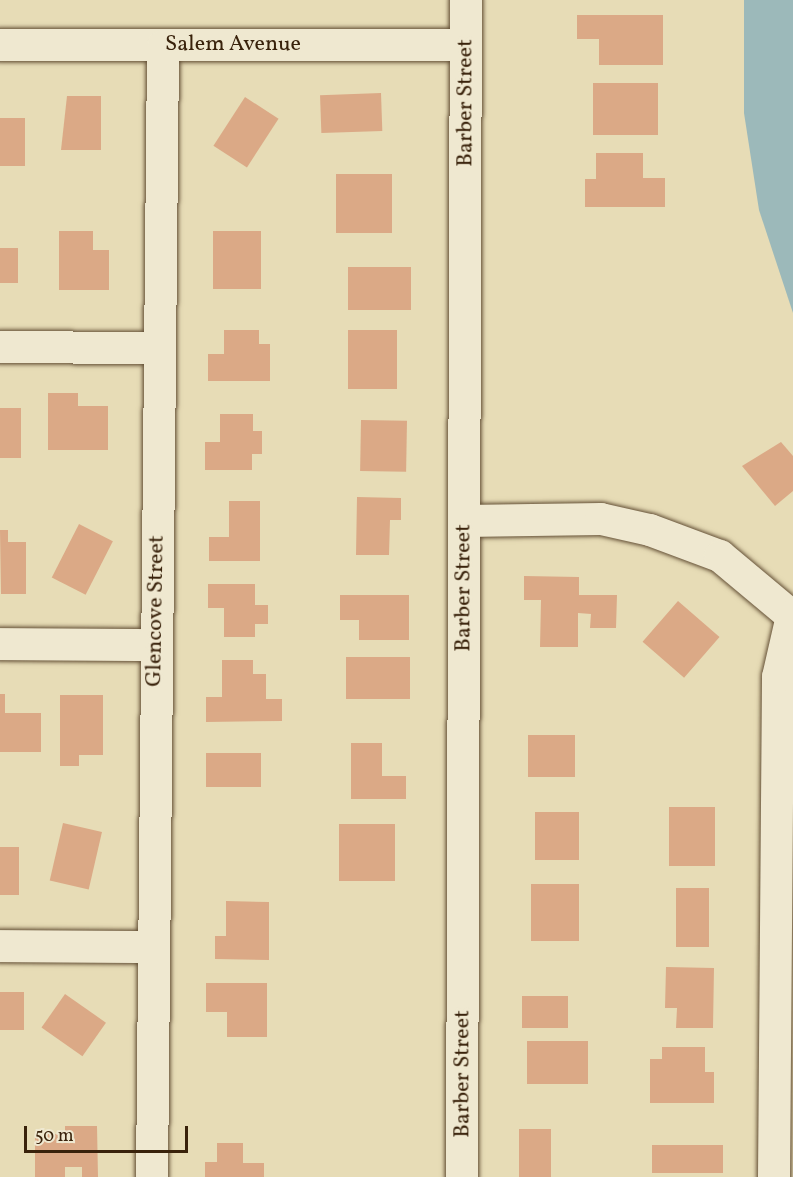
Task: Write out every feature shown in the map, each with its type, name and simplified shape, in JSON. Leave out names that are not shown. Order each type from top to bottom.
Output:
[{"type":"street","name":"Barber Street","points":[[462,1177],[466,0]]},
{"type":"street","name":"Salem Avenue","points":[[0,45],[466,45]]},
{"type":"street","name":"Glencove Street","points":[[152,1177],[155,645],[163,46]]},
{"type":"street","points":[[0,347],[160,348]]},
{"type":"street","points":[[464,521],[601,519],[650,530],[720,556],[792,617],[778,677],[774,1177]]},
{"type":"street","points":[[0,644],[155,645]]},
{"type":"street","points":[[0,946],[154,947]]},
{"type":"water","points":[[744,0],[793,0],[793,313],[759,210],[744,113]]},
{"type":"building","points":[[577,15],[663,15],[663,65],[599,65],[599,39],[577,39]]},
{"type":"building","points":[[593,83],[658,83],[658,135],[593,135]]},
{"type":"building","points":[[381,93],[382,131],[321,133],[320,95]]},
{"type":"building","points":[[67,96],[101,96],[101,150],[61,150]]},
{"type":"building","points":[[245,97],[279,119],[247,167],[213,146]]},
{"type":"building","points":[[0,118],[25,118],[25,166],[0,166]]},
{"type":"building","points":[[596,153],[643,153],[643,178],[665,178],[665,207],[585,207],[585,179],[596,179]]},
{"type":"building","points":[[336,174],[392,174],[392,233],[336,233]]},
{"type":"building","points":[[59,231],[93,231],[93,250],[109,250],[109,290],[59,290]]},
{"type":"building","points":[[213,231],[261,231],[261,289],[213,289]]},
{"type":"building","points":[[0,248],[18,248],[18,283],[0,283]]},
{"type":"building","points":[[348,267],[411,267],[411,310],[348,310]]},
{"type":"building","points":[[224,330],[259,330],[259,344],[270,344],[270,381],[208,381],[208,354],[224,354]]},
{"type":"building","points":[[348,330],[397,330],[397,389],[348,389]]},
{"type":"building","points":[[48,393],[78,393],[78,406],[108,406],[108,450],[48,450]]},
{"type":"building","points":[[0,408],[21,408],[21,458],[0,458]]},
{"type":"building","points":[[220,414],[253,414],[253,431],[262,431],[262,454],[252,454],[252,470],[205,470],[205,442],[220,442]]},
{"type":"building","points":[[361,420],[407,421],[406,472],[360,471]]},
{"type":"building","points":[[781,442],[793,456],[793,491],[775,506],[742,466]]},
{"type":"building","points":[[357,497],[401,498],[401,520],[390,520],[389,555],[356,555]]},
{"type":"building","points":[[229,501],[260,501],[260,561],[209,561],[209,537],[229,537]]},
{"type":"building","points":[[79,524],[113,541],[86,595],[52,577]]},
{"type":"building","points":[[0,530],[8,530],[8,542],[26,542],[26,594],[1,594]]},
{"type":"building","points":[[524,576],[579,577],[579,595],[617,595],[616,628],[590,628],[591,614],[578,613],[578,647],[540,647],[541,600],[524,600]]},
{"type":"building","points":[[208,584],[255,584],[255,605],[268,605],[268,624],[255,624],[255,637],[224,637],[224,608],[208,608]]},
{"type":"building","points":[[340,595],[409,595],[409,640],[359,640],[359,620],[340,620]]},
{"type":"building","points":[[678,601],[720,637],[684,678],[643,642]]},
{"type":"building","points":[[346,657],[410,657],[410,699],[346,699]]},
{"type":"building","points":[[222,660],[253,660],[253,674],[266,674],[266,699],[282,699],[282,721],[206,722],[206,697],[222,697]]},
{"type":"building","points":[[0,694],[5,694],[5,713],[41,713],[41,752],[0,752]]},
{"type":"building","points":[[60,695],[103,695],[103,755],[79,755],[79,766],[60,766]]},
{"type":"building","points":[[528,735],[575,735],[575,777],[528,777]]},
{"type":"building","points":[[351,743],[382,743],[382,776],[406,776],[406,799],[351,799]]},
{"type":"building","points":[[206,753],[261,753],[261,787],[206,787]]},
{"type":"building","points":[[669,807],[715,807],[715,866],[669,866]]},
{"type":"building","points":[[535,812],[579,812],[579,860],[535,860]]},
{"type":"building","points":[[63,823],[102,832],[89,889],[50,880]]},
{"type":"building","points":[[339,824],[395,824],[395,881],[339,881]]},
{"type":"building","points":[[0,847],[19,847],[19,895],[0,895]]},
{"type":"building","points":[[531,884],[579,884],[579,941],[531,941]]},
{"type":"building","points":[[676,888],[709,888],[709,947],[676,947]]},
{"type":"building","points":[[226,901],[269,902],[269,960],[215,959],[215,936],[226,936]]},
{"type":"building","points":[[666,967],[714,968],[713,1028],[676,1028],[677,1008],[665,1008]]},
{"type":"building","points":[[206,983],[267,983],[267,1037],[227,1037],[227,1012],[206,1012]]},
{"type":"building","points":[[0,992],[24,992],[24,1030],[0,1030]]},
{"type":"building","points":[[65,994],[106,1023],[82,1056],[41,1028]]},
{"type":"building","points":[[522,996],[568,996],[568,1028],[522,1028]]},
{"type":"building","points":[[527,1041],[588,1041],[588,1084],[527,1084]]},
{"type":"building","points":[[662,1047],[705,1047],[705,1072],[714,1072],[714,1103],[650,1103],[650,1059],[662,1059]]},
{"type":"building","points":[[65,1126],[97,1126],[98,1177],[82,1177],[82,1167],[65,1167],[65,1177],[35,1177],[35,1134],[65,1134]]},
{"type":"building","points":[[519,1129],[551,1129],[551,1177],[519,1177]]},
{"type":"building","points":[[217,1143],[243,1143],[243,1163],[264,1163],[264,1177],[205,1177],[205,1162],[217,1162]]},
{"type":"building","points":[[652,1145],[723,1145],[723,1173],[652,1173]]}]
